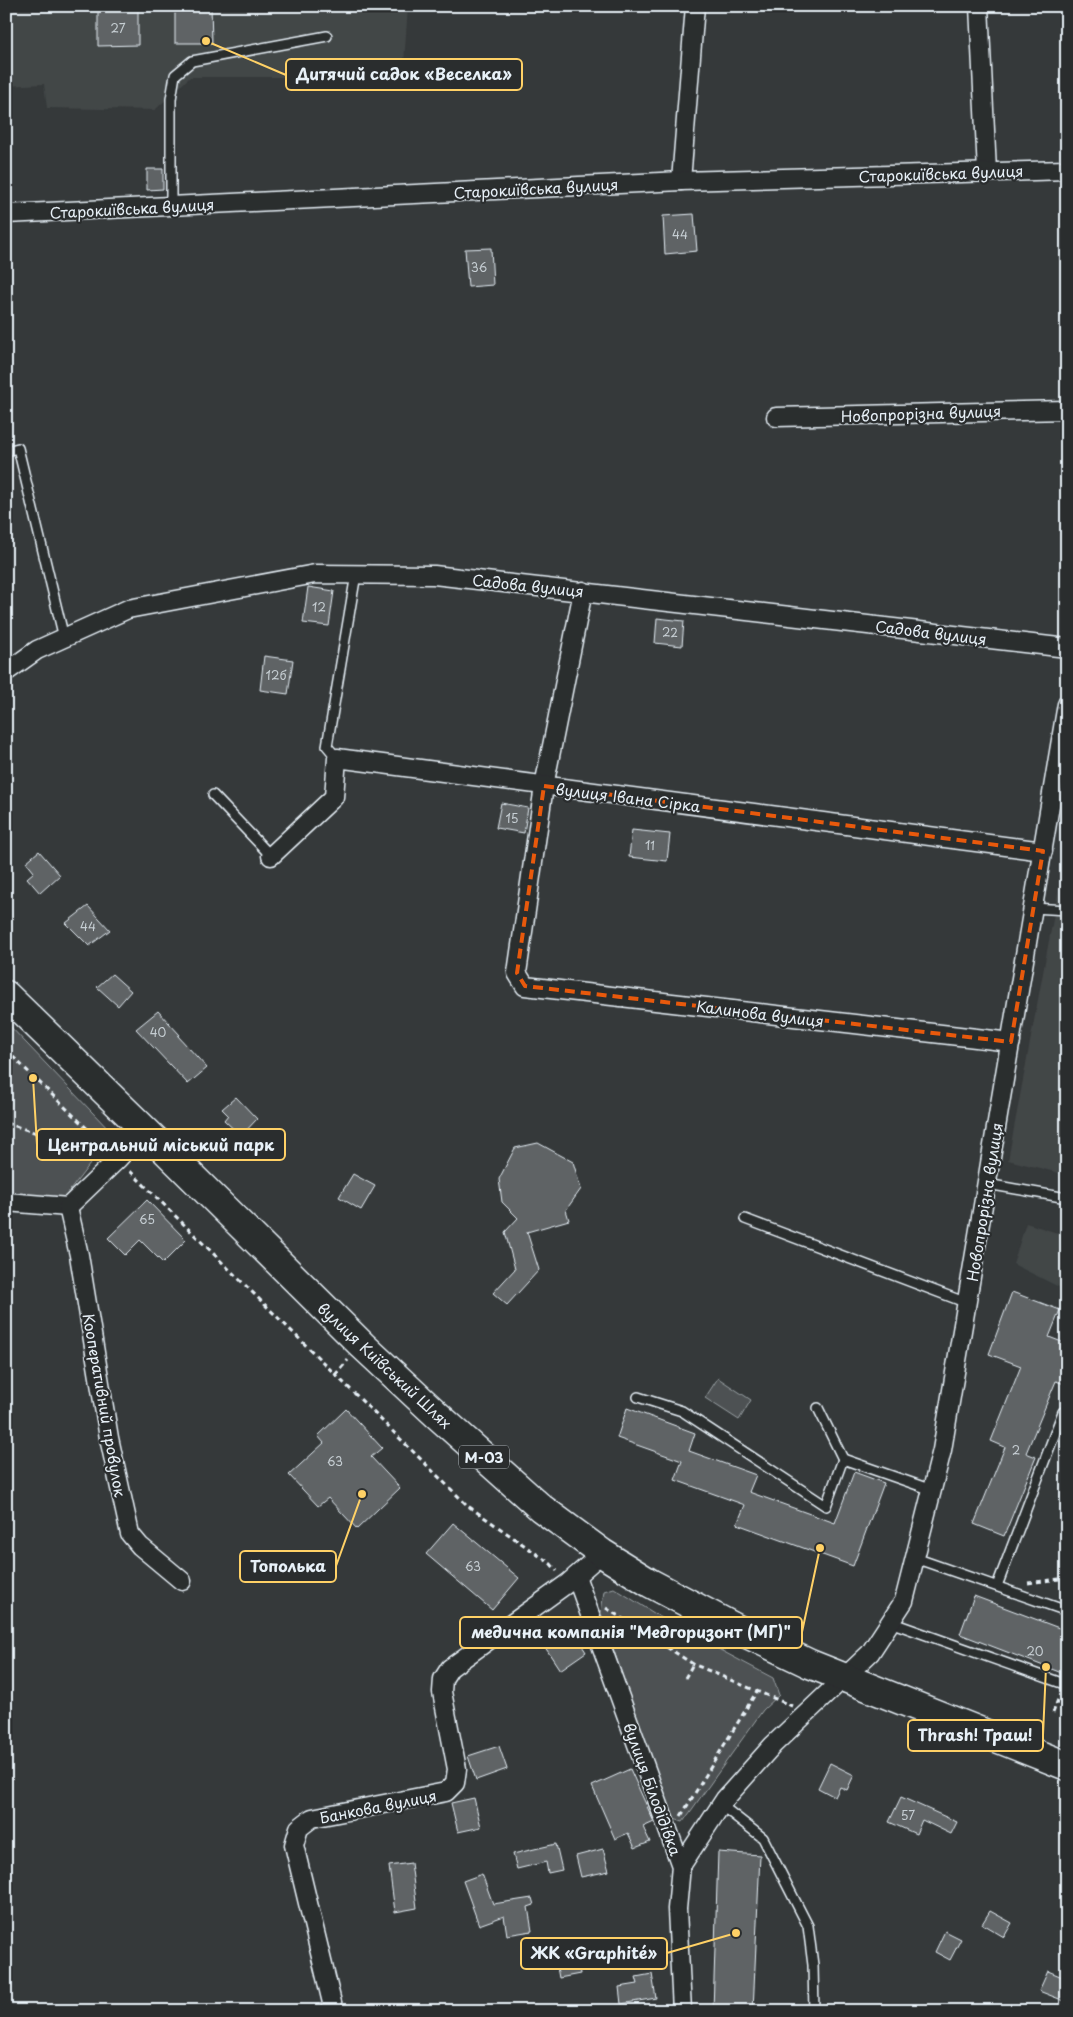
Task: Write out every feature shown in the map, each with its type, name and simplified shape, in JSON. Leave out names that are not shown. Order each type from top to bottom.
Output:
[{"type":"highway","name":"вулиця Київський Шлях","points":[[6,995],[362,1345],[542,1508],[602,1554],[650,1584],[743,1632],[844,1677],[1067,1766]]},
{"type":"street","points":[[681,181],[695,6]]},
{"type":"street","points":[[979,6],[987,172]]},
{"type":"street","name":"Старокиївська вулиця","points":[[6,214],[681,181],[1067,170]]},
{"type":"street","name":"Новопрорізна вулиця","points":[[776,417],[1067,410]]},
{"type":"street","name":"Садова вулиця","points":[[6,672],[37,650],[128,608],[315,574],[434,575],[1067,648]]},
{"type":"street","points":[[544,786],[583,591]]},
{"type":"street","name":"Новопрорізна вулиця","points":[[681,1866],[721,1805],[773,1744],[870,1653],[904,1601],[942,1450],[1067,704]]},
{"type":"street","points":[[271,856],[334,797],[337,758]]},
{"type":"street","name":"вулиця Івана Сірка","points":[[337,758],[1042,851]]},
{"type":"street","name":"Калинова вулиця","points":[[544,786],[517,973],[525,986],[1010,1042]]},
{"type":"street","points":[[6,1202],[68,1207],[138,1137],[150,1135]]},
{"type":"street","name":"Кооперативний провулок","points":[[68,1207],[79,1255],[109,1438],[130,1534],[140,1546],[182,1581]]},
{"type":"street","name":"Банкова вулиця","points":[[334,2011],[294,1845],[299,1828],[312,1818],[446,1792],[455,1783],[457,1769],[442,1692],[443,1679],[450,1668],[575,1584],[602,1554]]},
{"type":"street","name":"вулиця Білодідівка","points":[[575,1584],[681,1866],[677,1909],[682,2011]]},
{"type":"lane","points":[[170,206],[171,99],[175,75],[192,61],[327,36]]},
{"type":"lane","points":[[6,450],[18,448],[64,638]]},
{"type":"lane","points":[[337,758],[327,746],[356,574]]},
{"type":"lane","points":[[213,795],[271,856]]},
{"type":"lane","points":[[1033,908],[1067,910]]},
{"type":"lane","points":[[987,1184],[1067,1198]]},
{"type":"lane","points":[[745,1218],[967,1303]]},
{"type":"lane","points":[[638,1397],[682,1411],[826,1506],[843,1459]]},
{"type":"lane","points":[[818,1408],[843,1459],[932,1490]]},
{"type":"lane","points":[[997,1586],[1062,1412],[1067,1414]]},
{"type":"lane","points":[[915,1558],[1067,1611]]},
{"type":"lane","points":[[890,1622],[1066,1685]]},
{"type":"lane","points":[[721,1805],[763,1838],[808,1926],[813,1965],[814,2011]]},
{"type":"path","points":[[6,1050],[468,1506],[551,1564],[575,1584],[693,1664],[807,1712]]},
{"type":"path","points":[[6,1124],[118,1159]]},
{"type":"path","points":[[997,1586],[1067,1578]]},
{"type":"path","points":[[685,1678],[693,1664]]},
{"type":"path","points":[[1053,1713],[1066,1685]]},
{"type":"path","points":[[681,1816],[757,1691]]},
{"type":"highlighted area","points":[[544,786],[1043,851],[1011,1042],[525,986],[517,973]]},
{"type":"shaded area","points":[[6,6],[408,6],[403,77],[190,77],[155,110],[47,108],[44,84],[6,86]]},
{"type":"shaded area","points":[[1067,844],[1067,1175],[1008,1160]]},
{"type":"shaded area","points":[[6,1022],[113,1134],[64,1198],[6,1193]]},
{"type":"shaded area","points":[[1026,1223],[1067,1236],[1067,1291],[1013,1264]]},
{"type":"shaded area","points":[[718,1378],[751,1400],[739,1420],[705,1398]]},
{"type":"shaded area","points":[[614,1588],[673,1625],[773,1678],[779,1695],[763,1710],[683,1822],[671,1818],[601,1613],[604,1591]]},
{"type":"building","points":[[98,6],[138,6],[138,45],[98,46]]},
{"type":"building","points":[[175,6],[211,6],[212,43],[175,43]]},
{"type":"building","points":[[147,169],[163,169],[163,189],[147,190]]},
{"type":"building","points":[[694,214],[697,251],[665,254],[663,216]]},
{"type":"building","points":[[491,248],[493,285],[468,287],[465,249]]},
{"type":"building","points":[[308,587],[334,591],[329,626],[303,623]]},
{"type":"building","points":[[657,618],[684,621],[682,646],[655,643]]},
{"type":"building","points":[[264,656],[293,660],[288,694],[260,690]]},
{"type":"building","points":[[501,803],[528,808],[524,833],[496,828]]},
{"type":"building","points":[[632,830],[670,834],[667,861],[629,857]]},
{"type":"building","points":[[39,851],[60,875],[40,893],[27,878],[34,872],[26,862]]},
{"type":"building","points":[[88,906],[110,930],[89,946],[66,923]]},
{"type":"building","points":[[112,974],[131,991],[118,1006],[97,987]]},
{"type":"building","points":[[158,1011],[207,1068],[188,1084],[136,1029]]},
{"type":"building","points":[[236,1097],[257,1119],[241,1136],[224,1120],[228,1115],[222,1109]]},
{"type":"building","points":[[538,1143],[573,1162],[581,1189],[566,1210],[569,1220],[527,1232],[539,1270],[507,1305],[493,1293],[515,1269],[505,1232],[518,1218],[502,1202],[499,1179],[515,1148]]},
{"type":"building","points":[[353,1174],[375,1186],[361,1210],[339,1197]]},
{"type":"building","points":[[147,1200],[186,1240],[163,1263],[140,1240],[125,1255],[108,1238]]},
{"type":"building","points":[[1012,1292],[1060,1310],[1049,1337],[1067,1344],[1067,1385],[1056,1381],[1026,1453],[1036,1457],[1004,1536],[974,1524],[1005,1447],[991,1441],[1021,1366],[989,1354]]},
{"type":"building","points":[[627,1408],[695,1433],[689,1451],[756,1475],[749,1492],[835,1523],[854,1472],[884,1483],[853,1566],[737,1524],[745,1505],[675,1480],[682,1461],[617,1438]]},
{"type":"building","points":[[346,1409],[382,1448],[371,1457],[400,1488],[357,1529],[328,1498],[318,1506],[289,1475],[324,1443],[318,1436]]},
{"type":"building","points":[[453,1523],[519,1578],[492,1610],[426,1554]]},
{"type":"building","points":[[974,1596],[1067,1631],[1067,1675],[960,1634]]},
{"type":"building","points":[[568,1624],[586,1652],[560,1670],[541,1641]]},
{"type":"building","points":[[499,1746],[507,1769],[476,1780],[468,1756]]},
{"type":"building","points":[[830,1763],[854,1775],[847,1790],[840,1787],[835,1797],[818,1788]]},
{"type":"building","points":[[630,1769],[654,1822],[643,1827],[650,1842],[635,1848],[628,1833],[615,1839],[592,1786]]},
{"type":"building","points":[[901,1797],[957,1822],[951,1834],[922,1820],[916,1834],[889,1822]]},
{"type":"building","points":[[474,1798],[481,1827],[458,1832],[451,1803]]},
{"type":"building","points":[[556,1844],[562,1870],[548,1873],[546,1862],[517,1869],[513,1854]]},
{"type":"building","points":[[603,1849],[609,1871],[581,1877],[576,1856]]},
{"type":"building","points":[[718,1852],[760,1855],[753,2011],[713,2011]]},
{"type":"building","points":[[411,1863],[417,1908],[395,1912],[389,1866]]},
{"type":"building","points":[[482,1874],[493,1904],[532,1898],[534,1905],[528,1907],[532,1931],[507,1935],[504,1916],[479,1925],[463,1881]]},
{"type":"building","points":[[990,1911],[1012,1923],[1004,1937],[982,1924]]},
{"type":"building","points":[[945,1931],[961,1939],[950,1960],[935,1952]]},
{"type":"building","points":[[576,1947],[580,1974],[559,1978],[554,1951]]},
{"type":"building","points":[[1048,1971],[1067,1979],[1067,2002],[1039,1991]]},
{"type":"building","points":[[652,1974],[656,1998],[621,2004],[619,1987],[638,1984],[636,1977]]},
{"type":"place","name":"Дитячий садок «Веселка»","points":[[206,41]]},
{"type":"place","name":"Центральний міський парк","points":[[33,1078]]},
{"type":"place","name":"Тополька","points":[[362,1494]]},
{"type":"place","name":"медична компанія \"Медгоризонт (МГ)\"","points":[[820,1548]]},
{"type":"place","name":"Thrash! Траш!","points":[[1046,1667]]},
{"type":"place","name":"ЖК «Graphité»","points":[[736,1933]]}]
